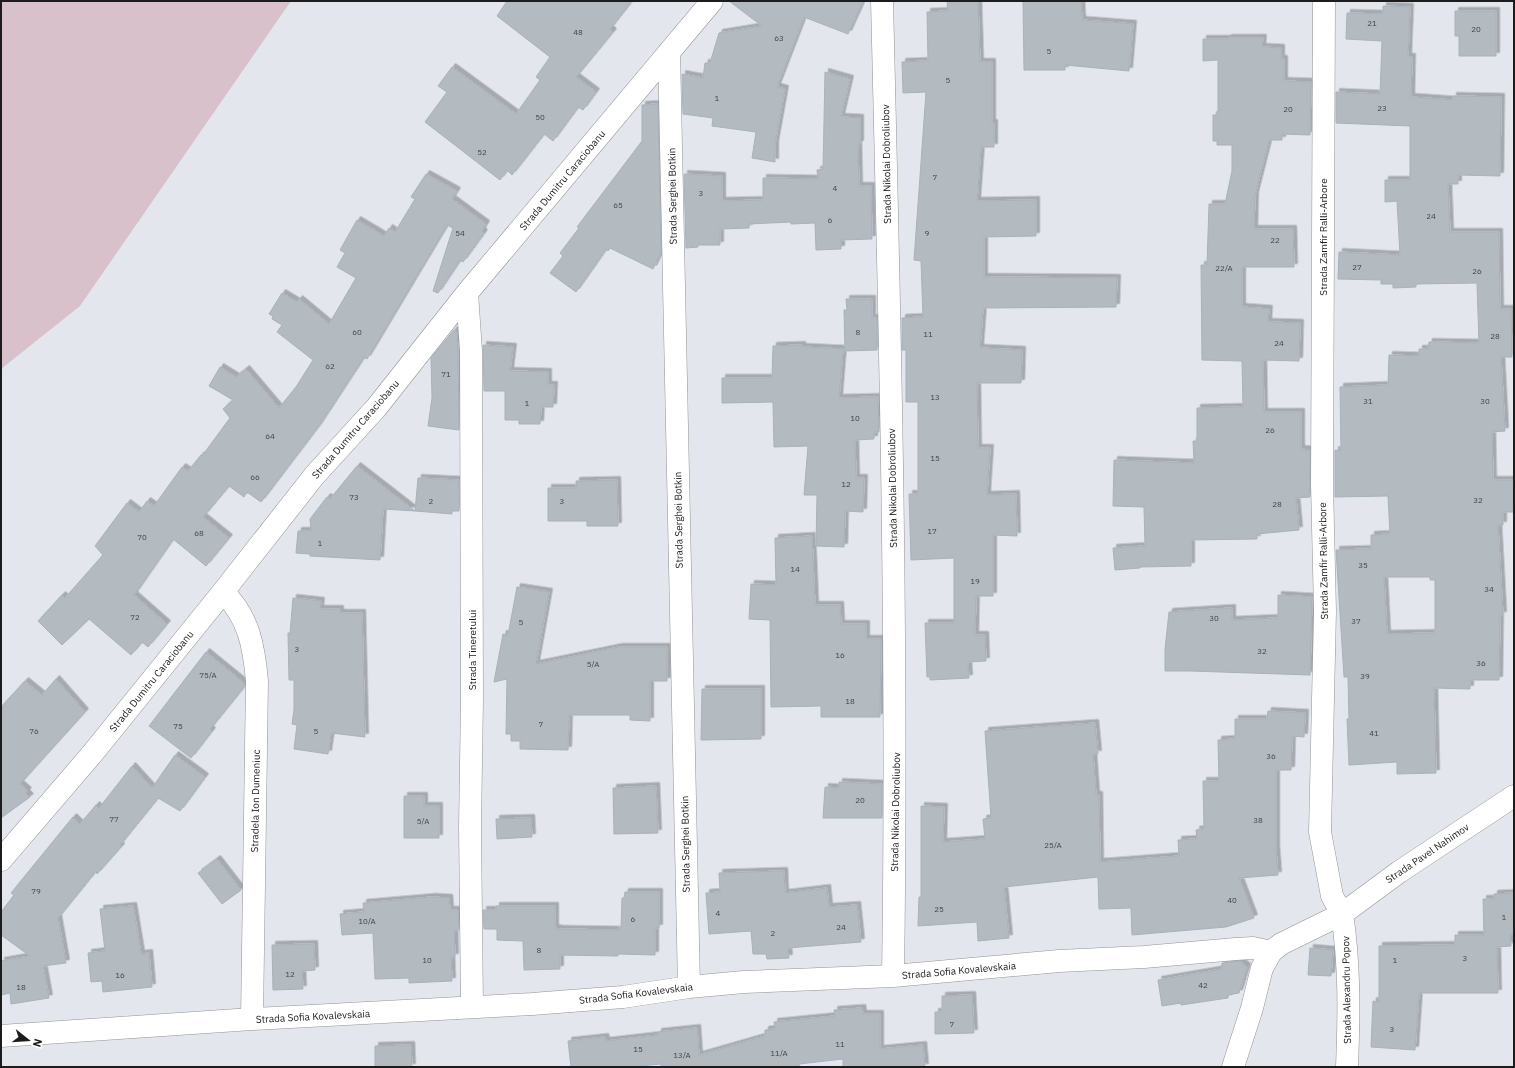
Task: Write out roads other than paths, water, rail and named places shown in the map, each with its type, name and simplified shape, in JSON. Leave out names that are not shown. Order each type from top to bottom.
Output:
[{"type":"street","name":"Strada Dumitru Caraciobanu","points":[[1,860],[92,754],[223,592],[314,476],[376,408],[467,294],[712,1]]},
{"type":"street","name":"Strada Nikolai Dobroliubov","points":[[882,1],[889,280],[896,775],[893,976]]},
{"type":"street","name":"Strada Zamfir Ralli-Arbore","points":[[1324,1],[1322,484],[1325,611],[1320,832],[1332,896],[1342,914]]},
{"type":"street","name":"Strada Serghei Botkin","points":[[669,52],[689,987]]},
{"type":"street","name":"Strada Tineretului","points":[[467,294],[471,351],[472,700],[470,827],[472,1007]]},
{"type":"street","name":"Stradela Ion Dumeniuc","points":[[223,592],[235,603],[248,630],[255,660],[257,681],[252,1019]]},
{"type":"street","name":"Strada Pavel Nahimov","points":[[1342,914],[1399,872],[1514,796]]},
{"type":"street","points":[[1233,1067],[1252,1008],[1262,968],[1271,952],[1281,944],[1342,914]]},
{"type":"street","name":"Strada Alexandru Popov","points":[[1342,914],[1347,960],[1347,1067]]},
{"type":"street","name":"Strada Sofia Kovalevskaia","points":[[1,1036],[252,1019],[623,997],[689,987],[766,981],[893,976],[1059,961],[1144,957],[1236,949],[1253,948],[1271,952]]}]
